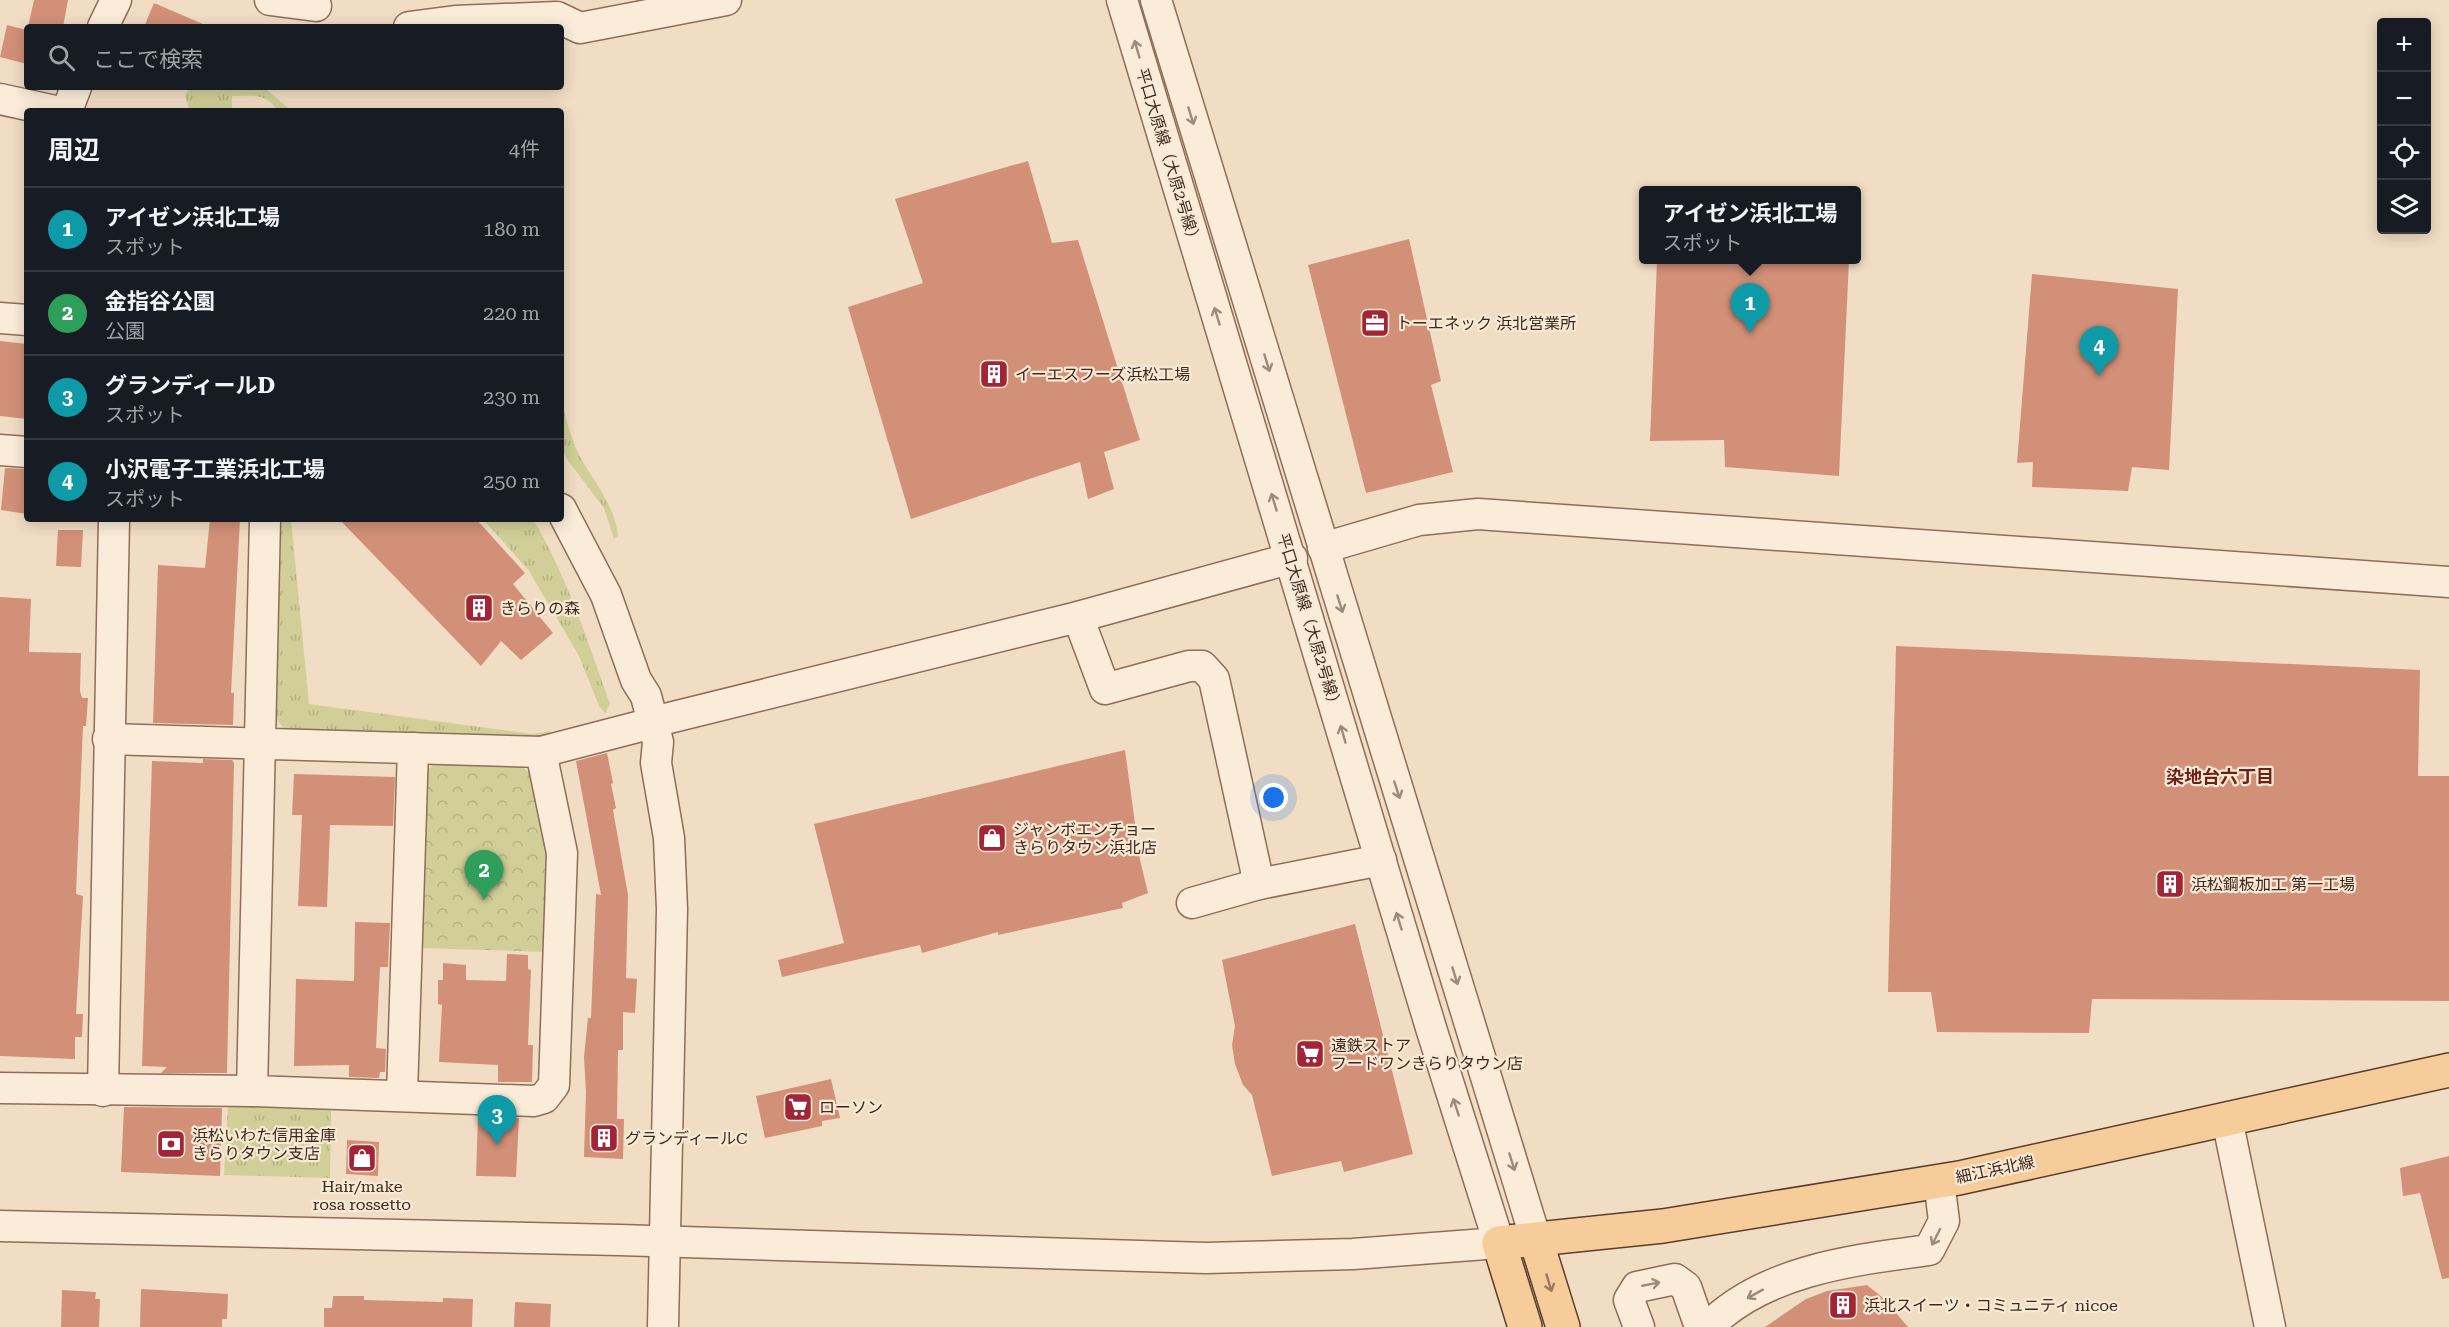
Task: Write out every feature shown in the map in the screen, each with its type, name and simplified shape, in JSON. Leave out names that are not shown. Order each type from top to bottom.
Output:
[{"type":"main road","name":"細江浜北線","points":[[1499,1243],[1663,1226],[1939,1181],[2449,1070]]},
{"type":"main road","points":[[1536,1240],[1563,1327]]},
{"type":"main road","points":[[1499,1243],[1525,1327]]},
{"type":"street","points":[[104,24],[116,0]]},
{"type":"street","points":[[270,0],[317,11]]},
{"type":"street","points":[[432,24],[557,17],[580,28],[726,0]]},
{"type":"street","name":"平口大原線（大原2号線）","points":[[1122,0],[1499,1243]]},
{"type":"street","name":"平口大原線（大原2号線）","points":[[1156,0],[1536,1240]]},
{"type":"street","points":[[68,108],[75,90]]},
{"type":"street","points":[[0,99],[41,108]]},
{"type":"street","points":[[0,318],[24,320]]},
{"type":"street","points":[[0,450],[24,452]]},
{"type":"street","points":[[564,514],[606,595],[636,680],[645,696],[647,724],[658,742],[656,762],[669,838],[672,909],[663,1327]]},
{"type":"street","points":[[1323,548],[1419,520],[1478,514],[2449,582]]},
{"type":"street","points":[[103,1091],[114,522]]},
{"type":"street","points":[[252,1091],[266,522]]},
{"type":"street","points":[[108,739],[541,752],[1078,617],[1292,558]]},
{"type":"street","points":[[1078,617],[1105,689],[1189,666],[1202,666],[1214,679],[1259,884]]},
{"type":"street","points":[[402,1095],[413,748]]},
{"type":"street","points":[[0,1088],[252,1091],[534,1101],[544,1098],[554,1085],[562,854],[541,752]]},
{"type":"street","points":[[1192,903],[1259,884],[1381,860]]},
{"type":"street","points":[[2227,1119],[2270,1327]]},
{"type":"street","points":[[1708,1327],[1736,1304],[1767,1287],[1798,1276],[1854,1261],[1929,1250],[1944,1221],[1939,1181]]},
{"type":"street","points":[[0,1226],[1206,1258],[1353,1254],[1499,1243]]},
{"type":"street","points":[[1639,1327],[1629,1300],[1637,1287],[1676,1279],[1686,1287],[1700,1327]]},
{"type":"green space","points":[[188,90],[267,90],[288,108],[275,108],[269,101],[258,96],[232,96],[232,108],[189,108],[185,96]]},
{"type":"green space","points":[[564,411],[576,448],[605,497],[613,516],[618,536],[614,539],[604,508],[566,458]]},
{"type":"green space","points":[[278,522],[291,522],[309,704],[533,734],[550,731],[551,734],[534,738],[285,730],[273,715]]},
{"type":"green space","points":[[486,522],[535,522],[557,565],[585,632],[610,704],[605,713],[599,706],[579,656],[529,571]]},
{"type":"green space","points":[[441,758],[515,760],[531,774],[549,852],[546,952],[420,948],[424,773]]},
{"type":"green space","points":[[228,1104],[331,1107],[330,1178],[224,1175]]},
{"type":"building","points":[[34,0],[68,0],[64,24],[29,24]]},
{"type":"building","points":[[154,3],[203,24],[145,24]]},
{"type":"building","points":[[7,25],[24,29],[24,63],[0,57]]},
{"type":"building","name":"イーエスフーズ浜松工場","points":[[1028,161],[1052,243],[1078,240],[1140,440],[1104,452],[1114,489],[1088,499],[1080,462],[911,519],[848,307],[923,283],[895,199]]},
{"type":"building","name":"トーエネック 浜北営業所","points":[[1409,239],[1441,381],[1431,385],[1453,472],[1366,493],[1308,265]]},
{"type":"building","points":[[1657,264],[1849,264],[1839,476],[1725,467],[1724,440],[1650,441]]},
{"type":"building","points":[[2032,274],[2178,289],[2169,470],[2132,467],[2128,491],[2032,487],[2033,462],[2017,463]]},
{"type":"building","points":[[0,341],[24,344],[24,419],[0,416]]},
{"type":"building","points":[[5,468],[24,469],[24,514],[1,510]]},
{"type":"building","points":[[210,522],[240,522],[231,693],[234,693],[233,725],[153,723],[158,565],[205,568]]},
{"type":"building","name":"きらりの森","points":[[342,522],[479,522],[525,573],[513,584],[553,633],[521,660],[501,641],[481,666]]},
{"type":"building","points":[[58,530],[83,530],[81,567],[56,566]]},
{"type":"building","points":[[0,597],[31,599],[29,652],[81,653],[80,691],[82,698],[88,698],[86,726],[83,726],[76,894],[83,896],[76,1014],[83,1014],[82,1037],[75,1037],[75,1059],[0,1056]]},
{"type":"building","name":"浜松鋼板加工 第一工場","points":[[1896,646],[2420,670],[2418,776],[2449,776],[2449,1001],[2092,999],[2089,1033],[1937,1032],[1931,992],[1888,992]]},
{"type":"building","points":[[1125,750],[1140,860],[1148,893],[1122,903],[1123,908],[998,935],[998,932],[922,953],[920,945],[782,977],[778,960],[844,943],[814,824]]},
{"type":"building","points":[[607,753],[616,808],[613,810],[628,895],[626,978],[637,979],[635,1013],[623,1012],[623,1050],[618,1050],[617,1119],[624,1119],[623,1159],[584,1157],[586,1092],[584,1057],[588,1018],[591,1018],[596,894],[601,895],[576,761]]},
{"type":"building","points":[[203,759],[232,760],[234,763],[227,1073],[161,1073],[167,1067],[142,1066],[152,761],[203,763]]},
{"type":"building","points":[[294,774],[395,777],[393,826],[330,825],[327,907],[298,906],[302,815],[292,815]]},
{"type":"building","points":[[355,922],[390,923],[388,967],[380,967],[376,1048],[386,1049],[385,1072],[380,1072],[379,1078],[349,1077],[349,1065],[294,1066],[296,979],[354,981]]},
{"type":"building","name":"遠鉄ストア フードワンきらりタウン店","points":[[1355,924],[1413,1154],[1344,1172],[1341,1161],[1272,1176],[1252,1095],[1243,1085],[1235,1064],[1232,1045],[1235,1026],[1222,960]]},
{"type":"building","points":[[507,954],[528,955],[528,969],[531,970],[528,1045],[533,1045],[532,1082],[498,1082],[498,1065],[439,1062],[442,1005],[438,1004],[438,980],[443,980],[443,963],[466,965],[466,980],[506,981]]},
{"type":"building","name":"ローソン","points":[[831,1079],[840,1118],[822,1121],[822,1126],[765,1138],[756,1096]]},
{"type":"building","name":"浜松いわた信用金庫 きらりタウン支店","points":[[124,1107],[222,1108],[220,1176],[121,1172]]},
{"type":"building","points":[[478,1116],[519,1118],[516,1177],[476,1176]]},
{"type":"building","name":"Hair/make rosa rossetto","points":[[347,1140],[379,1142],[378,1176],[346,1174]]},
{"type":"building","points":[[2449,1156],[2449,1278],[2442,1279],[2420,1193],[2403,1196],[2400,1168]]},
{"type":"building","name":"浜北スイーツ・コミュニティ nicoe","points":[[1867,1285],[1883,1298],[1908,1327],[1765,1327],[1806,1299],[1827,1291]]},
{"type":"building","points":[[141,1289],[228,1294],[227,1319],[222,1319],[222,1327],[140,1327]]},
{"type":"building","points":[[62,1290],[96,1292],[95,1299],[100,1299],[99,1327],[61,1327]]},
{"type":"building","points":[[333,1296],[364,1296],[364,1300],[443,1302],[443,1298],[473,1299],[472,1327],[324,1327],[324,1308],[332,1308]]},
{"type":"building","points":[[515,1302],[551,1304],[550,1327],[514,1327]]},
{"type":"place","name":"トーエネック 浜北営業所","points":[[1375,323]]},
{"type":"place","name":"アイゼン浜北工場","points":[[1750,333]]},
{"type":"place","name":"イーエスフーズ浜松工場","points":[[994,374]]},
{"type":"place","name":"小沢電子工業浜北工場","points":[[2099,376]]},
{"type":"place","name":"きらりの森","points":[[479,608]]},
{"type":"place","name":"ジャンボエンチョー きらりタウン浜北店","points":[[992,838]]},
{"type":"place","name":"浜松鋼板加工 第一工場","points":[[2170,884]]},
{"type":"place","name":"金指谷公園","points":[[484,900]]},
{"type":"place","name":"遠鉄ストア フードワンきらりタウン店","points":[[1310,1054]]},
{"type":"place","name":"ローソン","points":[[798,1107]]},
{"type":"place","name":"グランディールC","points":[[604,1138]]},
{"type":"place","name":"浜松いわた信用金庫 きらりタウン支店","points":[[171,1144]]},
{"type":"place","name":"グランディールD","points":[[497,1145]]},
{"type":"place","name":"Hair/make rosa rossetto","points":[[362,1158]]},
{"type":"place","name":"浜北スイーツ・コミュニティ nicoe","points":[[1843,1305]]},
{"type":"district","name":"染地台六丁目","points":[[2220,777]]}]
